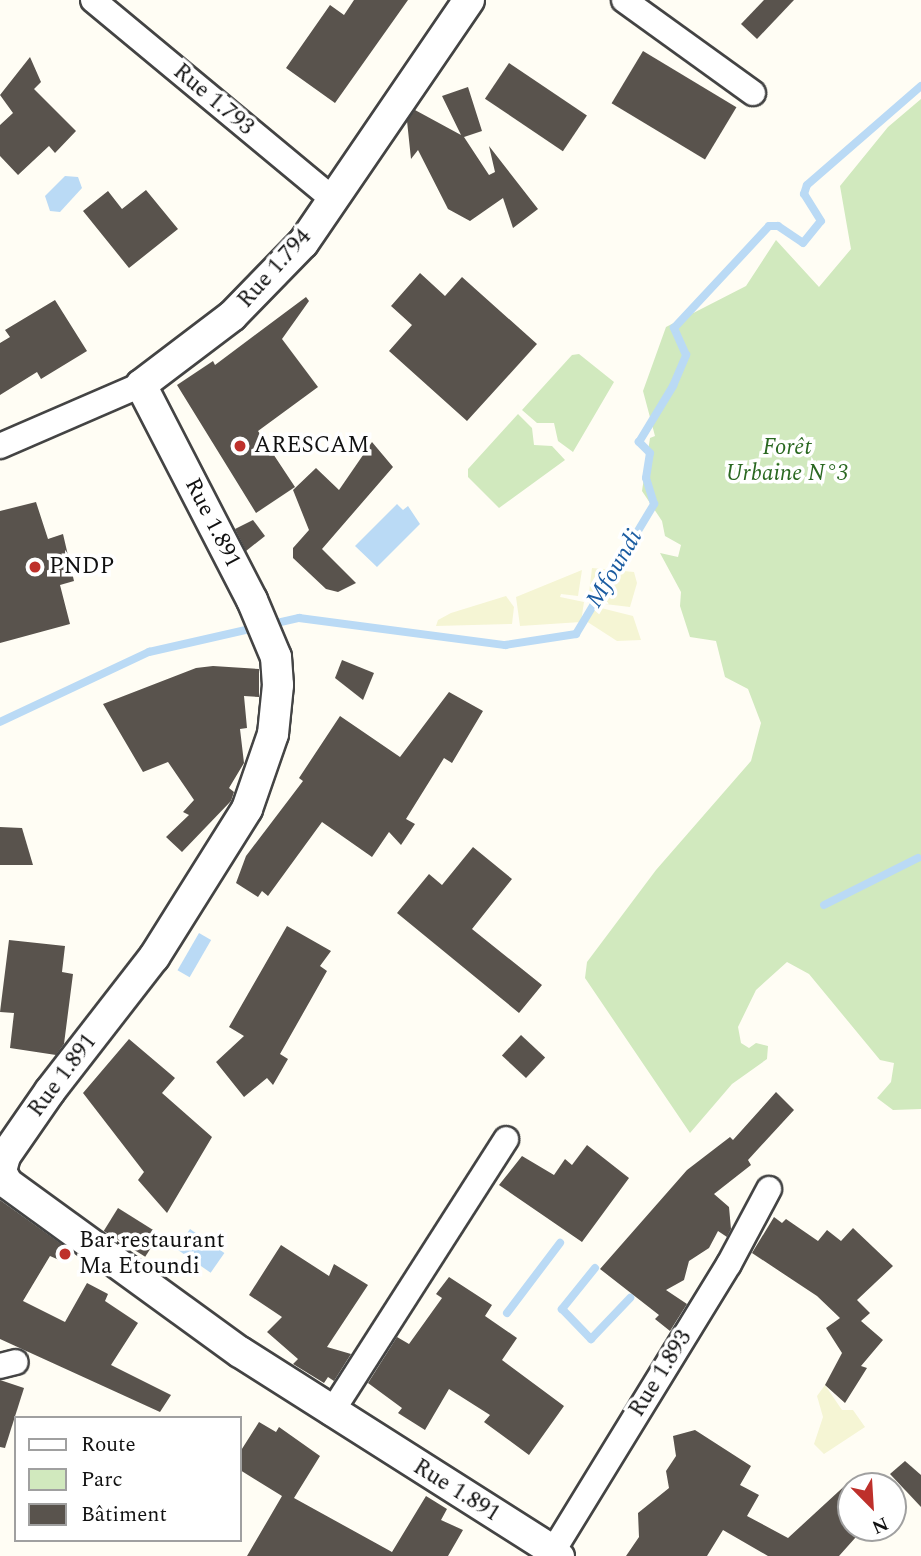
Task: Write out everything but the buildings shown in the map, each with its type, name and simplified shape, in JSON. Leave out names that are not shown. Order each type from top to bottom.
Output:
[{"type":"street","name":"Rue 1.793","points":[[93,0],[332,199]]},
{"type":"street","name":"Rue 1.794","points":[[0,446],[141,385],[232,316],[274,275],[332,199],[468,0]]},
{"type":"street","points":[[624,0],[753,93]]},
{"type":"street","name":"Rue 1.891","points":[[141,385],[252,600],[276,657],[278,685],[273,733],[247,809],[154,957],[50,1091],[5,1156],[1,1171],[7,1183],[331,1413],[555,1554]]},
{"type":"street","points":[[331,1413],[506,1139]]},
{"type":"street","name":"Rue 1.893","points":[[555,1554],[729,1264],[769,1189]]},
{"type":"green space","name":"Forêt Urbaine N°3","points":[[921,99],[921,1109],[893,1110],[877,1098],[891,1082],[894,1063],[880,1060],[809,974],[787,962],[756,990],[738,1027],[741,1043],[749,1048],[756,1043],[768,1046],[767,1059],[732,1084],[690,1133],[585,978],[587,962],[656,870],[751,761],[761,723],[748,689],[725,677],[716,641],[690,637],[680,606],[681,592],[660,553],[678,557],[681,545],[665,536],[662,521],[642,491],[650,438],[655,436],[643,391],[666,327],[746,286],[776,240],[819,287],[851,249],[840,186],[888,127]]},
{"type":"green space","points":[[579,354],[614,382],[573,452],[558,441],[554,423],[537,423],[522,410],[572,355]]},
{"type":"green space","points":[[518,414],[532,428],[534,445],[552,446],[565,460],[499,508],[468,477],[468,469]]},
{"type":"green space","points":[[592,568],[634,572],[637,583],[630,607],[588,602]]},
{"type":"green space","points":[[582,570],[578,596],[561,594],[560,597],[584,602],[581,622],[520,626],[516,597]]},
{"type":"green space","points":[[506,596],[514,607],[512,624],[436,626],[438,620],[451,613]]},
{"type":"green space","points":[[589,605],[633,616],[641,640],[617,641],[586,621]]},
{"type":"green space","points":[[825,1385],[842,1410],[853,1410],[865,1427],[824,1454],[814,1444],[823,1417],[817,1396]]},
{"type":"water","points":[[65,176],[78,177],[82,188],[60,212],[50,211],[45,196]]},
{"type":"water","points":[[397,504],[403,510],[408,506],[420,524],[377,567],[355,546]]},
{"type":"water","points":[[199,933],[211,940],[190,977],[178,970]]},
{"type":"water","points":[[190,1229],[224,1253],[211,1273],[176,1249]]},
{"type":"waterway","name":"Mfoundi","points":[[0,722],[149,652],[299,618],[505,645],[576,634],[654,504],[646,478],[650,453],[639,442],[673,386],[686,355],[674,328],[769,226],[778,226],[803,243],[821,221],[804,194],[807,185],[921,86]]},
{"type":"waterway","points":[[824,905],[918,858]]},
{"type":"waterway","points":[[507,1313],[560,1243]]},
{"type":"waterway","points":[[595,1268],[562,1309],[591,1339],[630,1298]]},
{"type":"place","name":"ARESCAM","points":[[240,446]]},
{"type":"place","name":"PNDP","points":[[35,567]]},
{"type":"place","name":"Bar restaurant Ma Etoundi","points":[[65,1254]]}]
